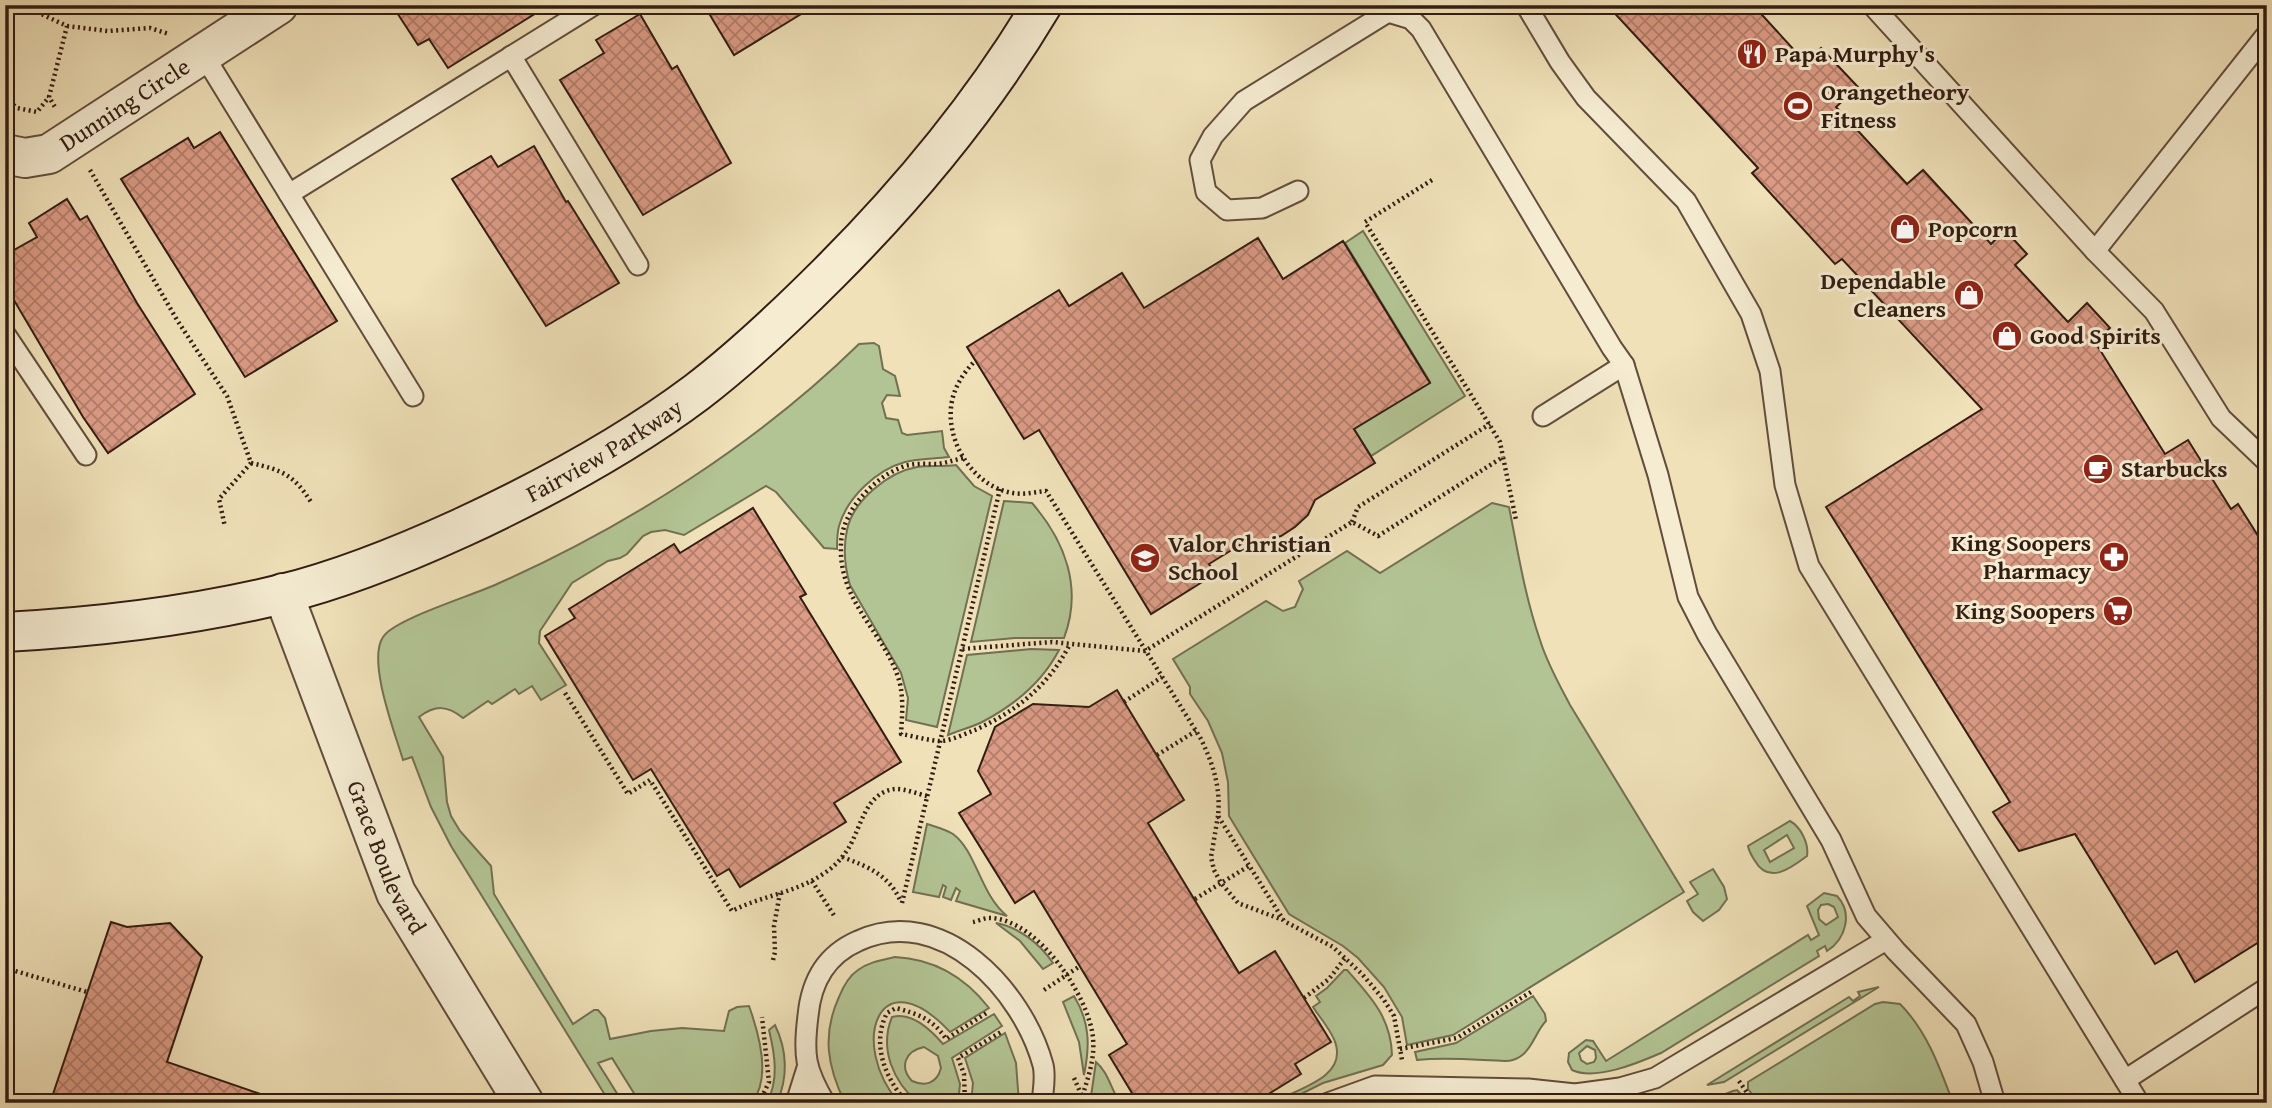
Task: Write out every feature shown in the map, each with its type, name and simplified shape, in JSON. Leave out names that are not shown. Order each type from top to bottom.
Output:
[{"type":"main road","name":"Dunning Circle","points":[[5,154],[25,158],[49,154],[72,139],[187,44],[278,5]]},
{"type":"main road","name":"Fairview Parkway","points":[[5,632],[160,618],[283,593],[403,554],[504,508],[611,450],[697,392],[780,323],[884,218],[961,126],[1021,41],[1042,5]]},
{"type":"main road","name":"Grace Boulevard","points":[[283,593],[396,893],[524,1103]]},
{"type":"lane","points":[[289,194],[594,5]]},
{"type":"lane","points":[[1526,5],[1560,62],[1586,98],[1686,201],[1751,314],[1770,372],[1785,485],[1809,566],[2139,1103]]},
{"type":"lane","points":[[1872,5],[2095,251],[2154,311],[2221,418],[2267,462]]},
{"type":"lane","points":[[1298,191],[1262,208],[1227,210],[1206,192],[1200,160],[1213,136],[1244,101],[1388,12],[1411,19],[1421,29],[1624,365],[1658,475],[1688,597],[1707,634],[1831,841],[1867,916],[1886,940],[1966,1024],[1983,1062],[1996,1103]]},
{"type":"lane","points":[[2095,251],[2267,34]]},
{"type":"lane","points":[[187,44],[289,194],[413,396]]},
{"type":"lane","points":[[511,57],[638,265]]},
{"type":"lane","points":[[5,334],[86,455]]},
{"type":"lane","points":[[1543,416],[1624,365]]},
{"type":"lane","points":[[825,1103],[807,1068],[804,1045],[814,984],[828,962],[844,947],[889,931],[919,932],[948,942],[997,981],[1022,1019],[1044,1068],[1042,1103]]},
{"type":"lane","points":[[1328,1103],[1375,1086],[1528,1089],[1575,1094],[1620,1088],[1655,1078],[1886,940]]},
{"type":"lane","points":[[2125,1080],[2267,988]]},
{"type":"lane","points":[[796,1103],[807,1068]]},
{"type":"path","points":[[22,5],[67,26],[108,31],[150,28],[187,44]]},
{"type":"path","points":[[5,98],[17,108],[37,112],[49,97],[67,26]]},
{"type":"path","points":[[49,97],[177,320],[227,397],[251,463]]},
{"type":"path","points":[[1432,180],[1365,222],[1500,442],[1516,520]]},
{"type":"path","points":[[973,363],[959,382],[951,405],[957,444],[963,458],[980,478],[1000,489],[1025,494],[1046,491],[1196,731],[1209,756],[1220,797],[1211,857],[1221,883],[1238,902],[1284,921],[1324,942],[1362,974],[1394,1016],[1402,1061]]},
{"type":"path","points":[[962,649],[1015,644],[1070,644],[1145,651],[1352,522],[1357,507],[1490,424]]},
{"type":"path","points":[[1352,522],[1378,536],[1503,457]]},
{"type":"path","points":[[963,458],[946,463],[905,466],[876,481],[848,516],[841,538],[842,570],[849,591],[899,679],[903,708],[901,733],[941,741],[959,737],[1011,712],[1040,688],[1070,644]]},
{"type":"path","points":[[251,463],[277,469],[289,475],[312,502]]},
{"type":"path","points":[[225,527],[219,499],[251,463]]},
{"type":"path","points":[[842,857],[878,872],[896,890],[902,903],[1000,489]]},
{"type":"path","points":[[1124,702],[1162,677]]},
{"type":"path","points":[[565,692],[628,794],[650,780],[732,911],[749,902],[812,881],[842,857],[850,847],[866,809],[876,798],[897,789],[928,796]]},
{"type":"path","points":[[1157,755],[1196,731]]},
{"type":"path","points":[[1218,816],[1284,921]]},
{"type":"path","points":[[1195,899],[1249,866]]},
{"type":"path","points":[[812,881],[835,918]]},
{"type":"path","points":[[773,960],[774,926],[780,893]]},
{"type":"path","points":[[973,922],[989,918],[1007,922],[1025,931],[1052,954],[1066,975],[1087,1010],[1094,1040],[1094,1057],[1084,1100]]},
{"type":"path","points":[[1304,998],[1329,979],[1345,958]]},
{"type":"path","points":[[1044,990],[1080,967]]},
{"type":"path","points":[[5,968],[87,992]]},
{"type":"path","points":[[1400,1049],[1457,1038],[1531,992]]},
{"type":"path","points":[[907,1103],[893,1085],[883,1060],[881,1030],[887,1013],[896,1008],[926,1017],[946,1039],[1010,999]]},
{"type":"path","points":[[759,1103],[769,1082],[762,1017]]},
{"type":"path","points":[[965,1103],[964,1073],[958,1058],[1022,1019]]},
{"type":"path","points":[[1073,1078],[1084,1100]]},
{"type":"path","points":[[1740,1081],[1754,1103]]},
{"type":"green space","points":[[1363,231],[1465,396],[1371,456],[1354,429],[1430,382],[1345,243]]},
{"type":"green space","points":[[874,343],[879,346],[883,369],[895,376],[900,396],[887,395],[882,403],[886,418],[898,420],[902,433],[907,435],[942,431],[944,448],[949,457],[905,462],[873,478],[856,496],[843,516],[838,531],[837,549],[824,548],[776,492],[766,486],[684,535],[665,530],[651,532],[643,536],[627,554],[608,561],[572,583],[540,631],[539,643],[566,685],[541,700],[532,686],[519,694],[515,689],[492,704],[488,701],[463,718],[441,708],[430,710],[419,717],[443,757],[451,816],[460,831],[491,866],[494,894],[573,1024],[598,1010],[605,1018],[610,1039],[682,1028],[724,1031],[729,1011],[749,1006],[759,1041],[762,1068],[758,1092],[752,1102],[737,1103],[736,1097],[697,1103],[640,1103],[612,1058],[598,1063],[623,1103],[610,1103],[451,846],[431,807],[412,757],[403,760],[380,679],[379,648],[383,637],[402,623],[497,584],[642,509],[688,480],[778,415],[859,344]]},
{"type":"green space","points":[[956,465],[974,486],[992,496],[937,727],[906,720],[908,698],[901,673],[850,585],[845,544],[847,530],[856,509],[884,481],[917,467]]},
{"type":"green space","points":[[1004,501],[1032,503],[1062,549],[1068,566],[1072,601],[1064,638],[1015,638],[971,642]]},
{"type":"green space","points":[[1492,503],[1509,507],[1530,607],[1543,649],[1554,673],[1570,705],[1684,892],[1453,1035],[1407,1045],[1402,1017],[1384,987],[1358,958],[1343,946],[1289,914],[1229,816],[1228,782],[1222,753],[1208,721],[1190,694],[1190,687],[1173,659],[1266,601],[1283,611],[1295,607],[1303,589],[1299,581],[1347,551],[1380,573]]},
{"type":"green space","points":[[1031,649],[1059,650],[1045,672],[1017,700],[984,721],[948,735],[967,655]]},
{"type":"green space","points":[[1790,821],[1798,827],[1803,836],[1807,856],[1780,872],[1767,872],[1755,861],[1748,846]],"holes":[[[1787,835],[1794,848],[1770,862],[1764,850]]]},
{"type":"green space","points":[[927,824],[950,832],[961,842],[991,896],[1007,916],[956,901],[960,891],[956,888],[951,900],[943,897],[946,887],[943,885],[939,897],[913,892]]},
{"type":"green space","points":[[1713,869],[1724,887],[1727,899],[1719,910],[1703,921],[1693,912],[1687,901],[1698,894],[1690,882]]},
{"type":"green space","points":[[1824,893],[1837,896],[1842,903],[1846,918],[1843,933],[1827,951],[1825,946],[1817,951],[1819,956],[1661,1053],[1629,1066],[1604,1072],[1581,1073],[1572,1070],[1568,1062],[1569,1053],[1586,1040],[1593,1041],[1606,1061],[1808,935],[1811,940],[1819,935],[1807,906]],"holes":[[[1821,905],[1834,907],[1838,917],[1826,925],[1819,919],[1818,910]],[[1587,1046],[1595,1050],[1596,1058],[1594,1062],[1587,1064],[1581,1060],[1579,1053]]]},
{"type":"green space","points":[[996,923],[1013,928],[1028,937],[1053,963],[1043,969],[1020,941]]},
{"type":"green space","points":[[895,957],[923,961],[948,972],[970,987],[989,1008],[950,1032],[925,1011],[905,1003],[889,1005],[879,1016],[874,1034],[875,1056],[884,1080],[899,1103],[845,1103],[834,1076],[829,1050],[830,1024],[834,1011],[844,986],[855,972],[871,963]]},
{"type":"green space","points":[[1347,970],[1372,999],[1384,1019],[1392,1055],[1383,1065],[1323,1083],[1283,1103],[1273,1103],[1316,1082],[1333,1066],[1337,1057],[1336,1045],[1313,1007],[1320,1002],[1316,996]]},
{"type":"green space","points":[[1879,987],[1724,1082],[1707,1085],[1849,997],[1853,1001],[1860,996],[1858,992]]},
{"type":"green space","points":[[1074,996],[1086,1025],[1087,1054],[1084,1075],[1079,1042],[1063,1002]]},
{"type":"green space","points":[[1533,996],[1545,1014],[1546,1021],[1529,1049],[1519,1057],[1505,1061],[1417,1060],[1415,1052],[1456,1043]]},
{"type":"green space","points":[[1875,1004],[1900,1004],[1918,1026],[1932,1050],[1953,1103],[1759,1103],[1748,1089],[1748,1082]]},
{"type":"green space","points":[[994,1014],[1002,1026],[952,1058],[960,1084],[958,1103],[918,1103],[895,1075],[891,1064],[887,1041],[892,1017],[914,1019],[943,1044]],"holes":[[[924,1047],[938,1056],[941,1068],[934,1080],[922,1084],[912,1081],[905,1065],[912,1052]]]},
{"type":"green space","points":[[775,1025],[785,1064],[777,1103],[767,1103],[775,1067],[769,1030]]},
{"type":"green space","points":[[1005,1033],[1016,1063],[1019,1103],[971,1103],[973,1083],[965,1058]]},
{"type":"green space","points":[[1096,1062],[1106,1076],[1120,1103],[1090,1103]]},
{"type":"green space","points":[[1737,1090],[1749,1103],[1703,1103],[1733,1091]]},
{"type":"building","points":[[392,5],[549,5],[448,68],[429,39],[418,45]]},
{"type":"building","points":[[704,5],[816,5],[734,55]]},
{"type":"building","points":[[1607,5],[1753,5],[1806,63],[1821,48],[1858,87],[1836,107],[1907,184],[1923,170],[1991,244],[2005,230],[2027,254],[2015,265],[2068,322],[2087,303],[2110,328],[2095,342],[2165,454],[2188,440],[2231,509],[2238,504],[2267,550],[2267,937],[2195,982],[2177,951],[2155,964],[2075,834],[2019,851],[1993,812],[2010,802],[1826,507],[1982,409],[1842,259],[1835,264],[1752,173],[1758,168]]},
{"type":"building","points":[[640,14],[672,69],[677,66],[731,163],[643,215],[560,80],[604,53],[596,40]]},
{"type":"building","points":[[220,132],[337,321],[245,377],[121,179],[188,138],[194,148]]},
{"type":"building","points":[[534,146],[566,202],[568,201],[619,283],[546,326],[452,179],[491,156],[498,167]]},
{"type":"building","points":[[67,199],[80,220],[87,216],[137,303],[195,394],[108,453],[83,417],[5,285],[5,255],[37,237],[29,223]]},
{"type":"building","points":[[1258,238],[1283,279],[1343,241],[1430,383],[1354,429],[1375,463],[1315,500],[1308,515],[1281,536],[1266,540],[1248,540],[1209,564],[1215,574],[1151,614],[1039,430],[1024,439],[967,347],[1059,290],[1069,306],[1122,273],[1144,308]]},
{"type":"building","points":[[753,508],[806,594],[800,597],[901,762],[834,803],[846,822],[740,887],[729,869],[717,876],[651,769],[633,780],[545,636],[575,618],[569,609],[674,544],[680,553]]},
{"type":"building","points":[[1117,690],[1184,800],[1148,823],[1239,973],[1275,951],[1331,1042],[1295,1064],[1301,1074],[1254,1103],[1138,1103],[1109,1055],[1127,1044],[1034,891],[1015,903],[959,813],[991,794],[978,771],[995,727],[1033,704],[1089,707]]},
{"type":"building","points":[[111,922],[127,927],[170,923],[202,957],[167,1062],[272,1098],[271,1103],[50,1103]]},
{"type":"place","name":"Papa Murphy's","points":[[1752,54]]},
{"type":"place","name":"Orangetheory Fitness","points":[[1798,106]]},
{"type":"place","name":"Popcorn","points":[[1905,229]]},
{"type":"place","name":"Dependable Cleaners","points":[[1969,295]]},
{"type":"place","name":"Good Spirits","points":[[2007,336]]},
{"type":"place","name":"Starbucks","points":[[2098,469]]},
{"type":"place","name":"King Soopers Pharmacy","points":[[2114,557]]},
{"type":"place","name":"Valor Christian School","points":[[1145,558]]},
{"type":"place","name":"King Soopers","points":[[2118,611]]}]
